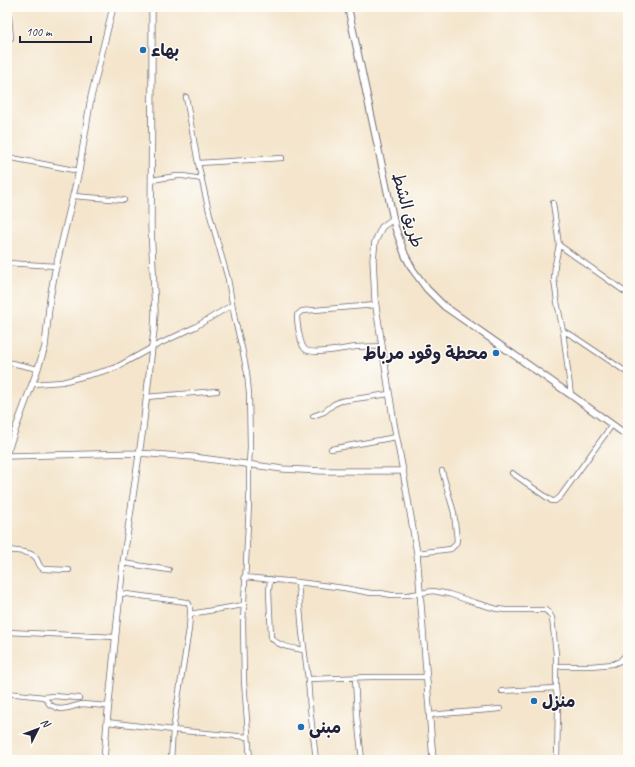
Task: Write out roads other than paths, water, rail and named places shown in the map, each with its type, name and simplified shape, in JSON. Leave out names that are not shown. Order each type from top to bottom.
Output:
[{"type":"main road","name":"طريق الشط","points":[[348,7],[394,219],[399,239],[408,262],[435,298],[451,311],[628,436]]},
{"type":"street","points":[[8,7],[11,38]]},
{"type":"street","points":[[7,452],[45,347],[50,298],[56,266],[74,196],[91,97],[113,7]]},
{"type":"street","points":[[104,760],[119,592],[143,428],[153,347],[154,312],[151,227],[152,7]]},
{"type":"street","points":[[186,97],[210,219],[228,279],[232,305],[242,348],[249,394],[249,504],[243,605],[244,681],[250,760]]},
{"type":"street","points":[[7,157],[79,171]]},
{"type":"street","points":[[198,163],[282,158]]},
{"type":"street","points":[[151,180],[177,176],[202,180]]},
{"type":"street","points":[[74,196],[124,200]]},
{"type":"street","points":[[553,203],[559,245],[554,279],[572,395]]},
{"type":"street","points":[[394,219],[382,227],[375,242],[373,259],[376,305],[389,394],[417,553],[433,760]]},
{"type":"street","points":[[559,245],[628,294]]},
{"type":"street","points":[[7,263],[56,266]]},
{"type":"street","points":[[32,384],[62,382],[110,370],[195,327],[232,305]]},
{"type":"street","points":[[376,305],[308,310],[300,312],[297,316],[302,345],[307,351],[313,352],[382,346]]},
{"type":"street","points":[[563,330],[628,373]]},
{"type":"street","points":[[7,362],[38,369]]},
{"type":"street","points":[[146,397],[217,391]]},
{"type":"street","points":[[312,416],[324,412],[334,404],[341,401],[389,394]]},
{"type":"street","points":[[512,473],[552,501],[555,501],[560,497],[612,425]]},
{"type":"street","points":[[331,449],[396,436]]},
{"type":"street","points":[[7,456],[138,454],[193,457],[283,469],[322,471],[403,471]]},
{"type":"street","points":[[417,553],[451,549],[457,543],[454,513],[442,471]]},
{"type":"street","points":[[7,550],[31,553],[43,569],[68,570]]},
{"type":"street","points":[[123,563],[170,570]]},
{"type":"street","points":[[244,577],[298,582],[392,595],[408,595],[433,591],[442,592],[497,609],[547,611],[552,618],[555,643],[558,709],[557,760]]},
{"type":"street","points":[[270,579],[269,591],[271,637],[279,644],[304,650]]},
{"type":"street","points":[[298,582],[301,626],[316,760]]},
{"type":"street","points":[[119,592],[186,602],[189,605],[189,629],[173,730],[171,760]]},
{"type":"street","points":[[190,614],[243,605]]},
{"type":"street","points":[[7,632],[115,637]]},
{"type":"street","points":[[556,666],[591,666],[613,664],[620,661],[628,652]]},
{"type":"street","points":[[308,679],[426,677]]},
{"type":"street","points":[[355,678],[357,716],[362,760]]},
{"type":"street","points":[[502,691],[556,688]]},
{"type":"street","points":[[7,693],[44,697],[52,696],[79,698]]},
{"type":"street","points":[[44,697],[50,704],[60,709],[82,704],[108,706]]},
{"type":"street","points":[[429,715],[500,709]]},
{"type":"street","points":[[107,722],[248,737]]},
{"type":"place","name":"بهاء","points":[[143,50]]},
{"type":"place","name":"محطة وقود مرباط","points":[[496,353]]},
{"type":"place","name":"منزل","points":[[534,701]]},
{"type":"place","name":"مبنى","points":[[301,727]]}]
